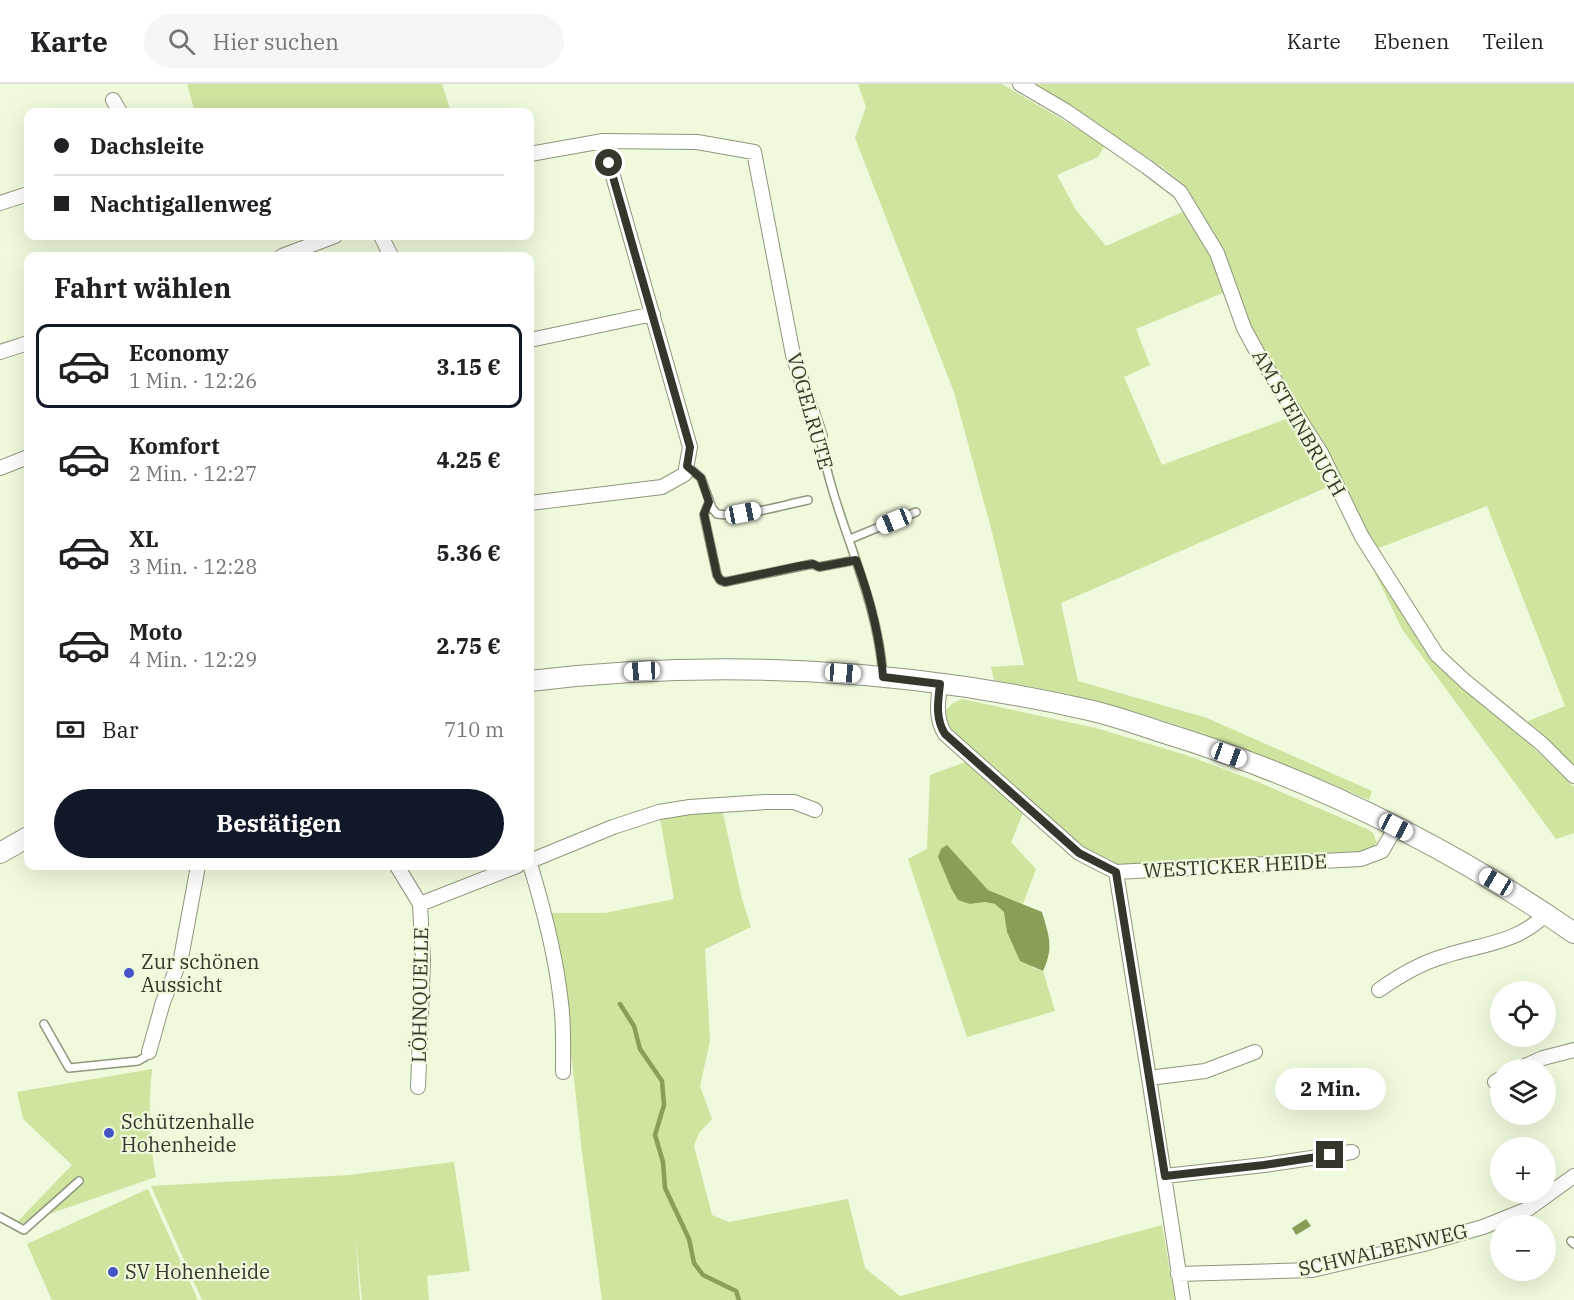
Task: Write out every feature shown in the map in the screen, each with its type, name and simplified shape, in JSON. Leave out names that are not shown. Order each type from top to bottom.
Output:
[{"type":"street","name":"AM STEINBRUCH","points":[[1020,84],[1066,111],[1180,192],[1217,253],[1244,328],[1258,354],[1321,453],[1362,537],[1431,646],[1450,668],[1542,744],[1574,776]]},
{"type":"street","name":"VOGELRUTE","points":[[603,141],[697,142],[754,152],[793,355],[820,436]]},
{"type":"street","points":[[534,153],[603,141],[690,447],[685,474],[662,487],[534,503]]},
{"type":"street","points":[[0,203],[24,195]]},
{"type":"street","points":[[293,252],[324,240]]},
{"type":"street","points":[[534,339],[652,314]]},
{"type":"street","points":[[1,349],[24,344]]},
{"type":"street","points":[[0,468],[24,459]]},
{"type":"street","points":[[534,681],[619,672],[757,669],[883,677],[992,691],[1087,709],[1191,741],[1287,776],[1396,827],[1472,869],[1574,933]]},
{"type":"street","name":"WESTICKER HEIDE","points":[[940,684],[938,716],[939,724],[945,734],[1079,853],[1116,872],[1361,860],[1382,851],[1396,827]]},
{"type":"street","points":[[534,860],[613,827],[658,812],[690,807],[766,802],[794,802],[814,810]]},
{"type":"street","points":[[0,853],[24,839]]},
{"type":"street","points":[[149,1052],[163,1002],[181,958],[197,870]]},
{"type":"street","name":"LÖHNQUELLE","points":[[399,870],[420,904],[423,961],[418,1087]]},
{"type":"street","name":"LÖHNQUELLE","points":[[420,904],[507,870]]},
{"type":"street","points":[[532,870],[554,951],[561,1005],[563,1072]]},
{"type":"street","points":[[1116,872],[1183,1300]]},
{"type":"street","points":[[1379,990],[1404,972],[1433,960],[1515,937],[1534,926],[1546,914]]},
{"type":"street","points":[[1541,1059],[1574,1050]]},
{"type":"street","points":[[1149,1078],[1205,1071],[1255,1052]]},
{"type":"street","points":[[1165,1176],[1352,1152]]},
{"type":"street","name":"SCHWALBENWEG","points":[[1178,1274],[1312,1270],[1424,1244],[1483,1227],[1528,1209],[1574,1176]]},
{"type":"lane","name":"VOGELRUTE","points":[[820,436],[825,468],[868,593],[876,624],[883,677]]},
{"type":"lane","points":[[687,466],[701,478],[709,502],[717,514],[725,515],[808,500]]},
{"type":"lane","points":[[709,502],[704,514],[717,575],[725,582],[800,566],[813,564],[819,567],[856,560]]},
{"type":"lane","points":[[850,538],[916,512]]},
{"type":"lane","points":[[44,1024],[69,1068],[138,1061],[149,1052]]},
{"type":"lane","points":[[0,1217],[24,1230],[79,1181]]},
{"type":"shaded area","points":[[187,84],[442,84],[450,108],[194,108]]},
{"type":"shaded area","points":[[858,84],[1002,84],[1105,145],[1098,157],[1057,175],[1076,210],[1106,246],[1187,210],[1214,259],[1225,292],[1136,329],[1150,365],[1124,377],[1162,465],[1289,418],[1330,486],[1061,603],[1078,681],[1207,718],[1372,791],[1369,800],[1195,731],[1076,696],[994,680],[991,667],[1024,665],[992,532],[954,392],[855,138],[866,107]]},
{"type":"shaded area","points":[[1033,84],[1574,84],[1574,773],[1521,724],[1565,706],[1487,506],[1374,550],[1247,325],[1222,251],[1184,185],[1162,167]]},
{"type":"shaded area","points":[[1367,556],[1435,659],[1574,787],[1574,833],[1556,839],[1402,629]]},
{"type":"shaded area","points":[[962,699],[1096,728],[1186,755],[1258,782],[1367,829],[1373,833],[1377,843],[1361,857],[1116,869],[1081,850],[945,726],[946,710],[953,703]]},
{"type":"shaded area","points":[[971,760],[1026,806],[1011,842],[1036,869],[1023,904],[988,890],[970,872],[970,904],[985,902],[995,904],[1005,912],[1007,932],[1033,968],[1043,971],[1055,1011],[967,1037],[908,859],[927,849],[930,775]]},
{"type":"shaded area","points":[[722,809],[742,899],[751,927],[705,949],[710,1041],[700,1086],[712,1119],[699,1133],[694,1146],[712,1215],[729,1222],[848,1199],[865,1268],[900,1296],[1162,1225],[1175,1300],[602,1300],[582,1152],[566,1007],[549,913],[605,913],[674,899],[660,818]]},
{"type":"shaded area","points":[[947,845],[988,890],[1042,912],[1049,948],[1043,971],[1020,961],[1007,932],[1004,912],[995,904],[985,902],[970,904],[958,900],[938,857],[941,849]]},
{"type":"shaded area","points":[[152,1069],[150,1123],[156,1177],[23,1223],[18,1221],[72,1165],[23,1119],[17,1092]]},
{"type":"shaded area","points":[[454,1162],[470,1271],[427,1276],[429,1300],[362,1300],[355,1234],[360,1300],[202,1300],[151,1186],[349,1175]]},
{"type":"shaded area","name":"SV Hohenheide","points":[[148,1189],[198,1300],[52,1300],[27,1244]]},
{"type":"shaded area","points":[[1306,1219],[1311,1226],[1296,1235],[1292,1228]]},
{"type":"waterway","points":[[620,1004],[634,1026],[640,1049],[662,1081],[664,1105],[655,1135],[663,1162],[665,1188],[689,1239],[694,1263],[703,1275],[736,1291],[739,1300]]},
{"type":"place","name":"Zur schönen Aussicht","points":[[129,973]]},
{"type":"place","name":"Schützenhalle Hohenheide","points":[[109,1133]]},
{"type":"place","name":"SV Hohenheide","points":[[113,1272]]},
{"type":"route","points":[[609,163],[690,447],[687,466],[701,478],[709,502],[704,514],[720,580],[725,582],[800,566],[813,564],[819,567],[856,560],[876,624],[883,677],[940,684],[938,716],[939,724],[945,734],[1079,853],[1116,872],[1165,1176],[1330,1155]]}]
